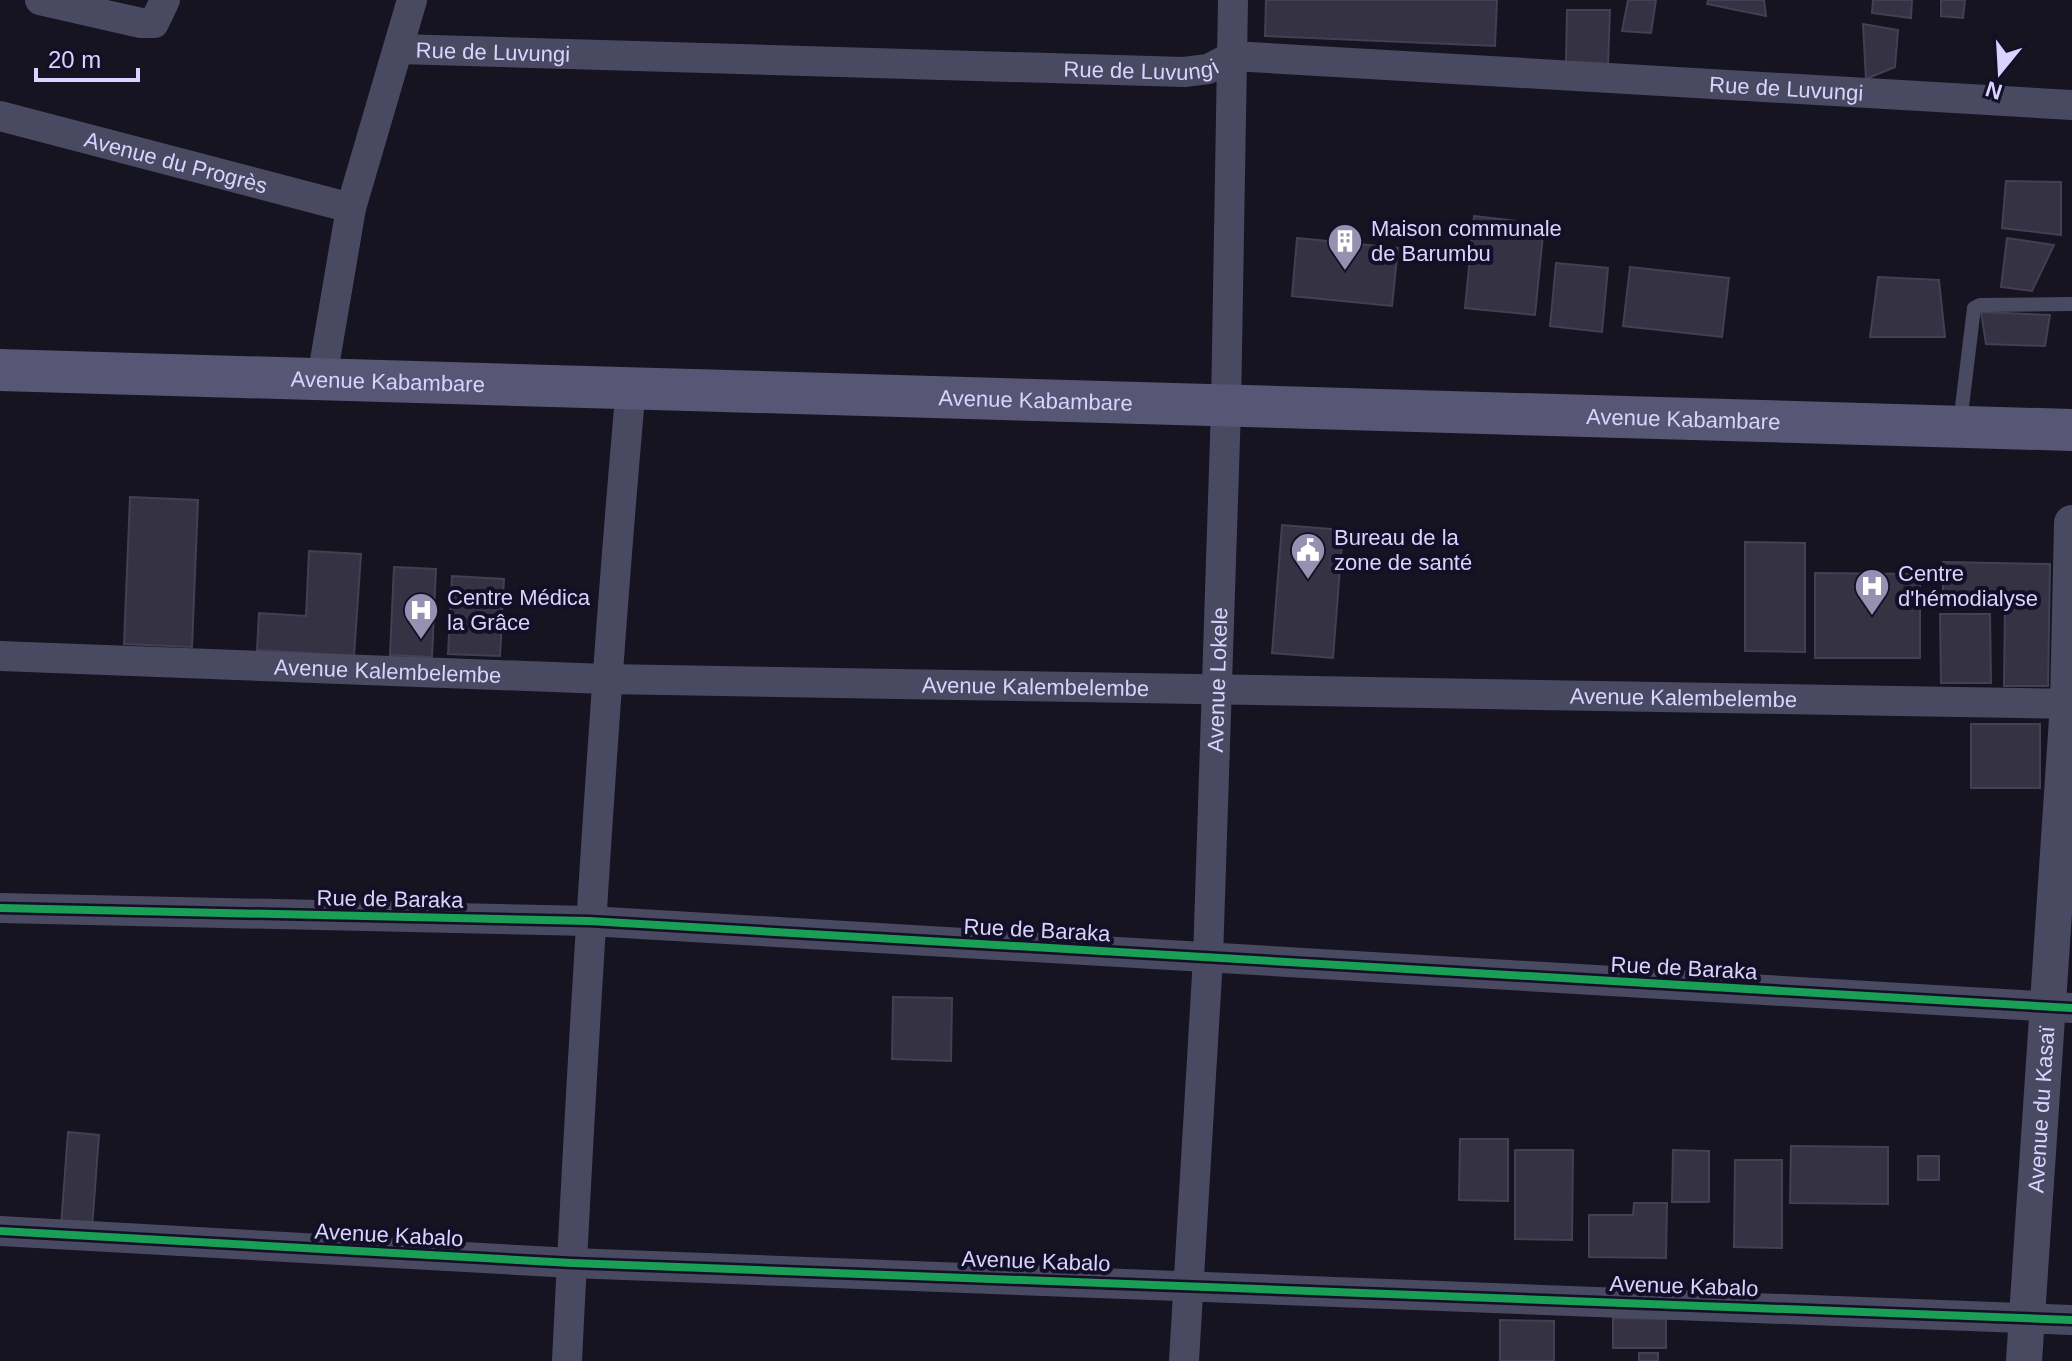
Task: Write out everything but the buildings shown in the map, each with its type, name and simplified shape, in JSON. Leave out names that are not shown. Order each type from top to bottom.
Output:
[{"type":"main road","name":"Avenue Kabambare","points":[[0,370],[631,386],[1226,408],[2072,430]]},
{"type":"street","points":[[40,0],[154,23],[165,0]]},
{"type":"street","points":[[322,378],[351,208],[412,0]]},
{"type":"street","name":"Avenue Lokele","points":[[1184,1361],[1208,958],[1226,408],[1233,0]]},
{"type":"street","name":"Rue de Luvungi","points":[[399,49],[1184,72],[1208,69],[1233,56],[2072,105]]},
{"type":"street","name":"Avenue du Progrès","points":[[0,116],[351,208]]},
{"type":"street","points":[[567,1361],[589,921],[605,679],[631,386]]},
{"type":"street","name":"Avenue du Kasaï","points":[[2024,1361],[2061,1008],[2072,523]]},
{"type":"street","name":"Avenue Kalembelembe","points":[[0,656],[605,679],[2070,704]]},
{"type":"street","name":"Rue de Baraka","points":[[0,908],[589,921],[2061,1008]]},
{"type":"street","name":"Avenue Kabalo","points":[[0,1231],[572,1263],[2072,1320]]},
{"type":"lane","points":[[1959,428],[1970,316],[1974,308],[1980,305],[2072,304]]},
{"type":"cycle path","points":[[0,908],[589,921],[2072,1008]]},
{"type":"cycle path","points":[[0,1231],[572,1263],[2072,1320]]},
{"type":"place","name":"Maison communale de Barumbu","points":[[1345,272]]},
{"type":"place","name":"Bureau de la zone de santé","points":[[1308,581]]},
{"type":"place","name":"Centre d'hémodialyse","points":[[1872,617]]},
{"type":"place","name":"Centre Médica la Grâce","points":[[421,641]]}]
